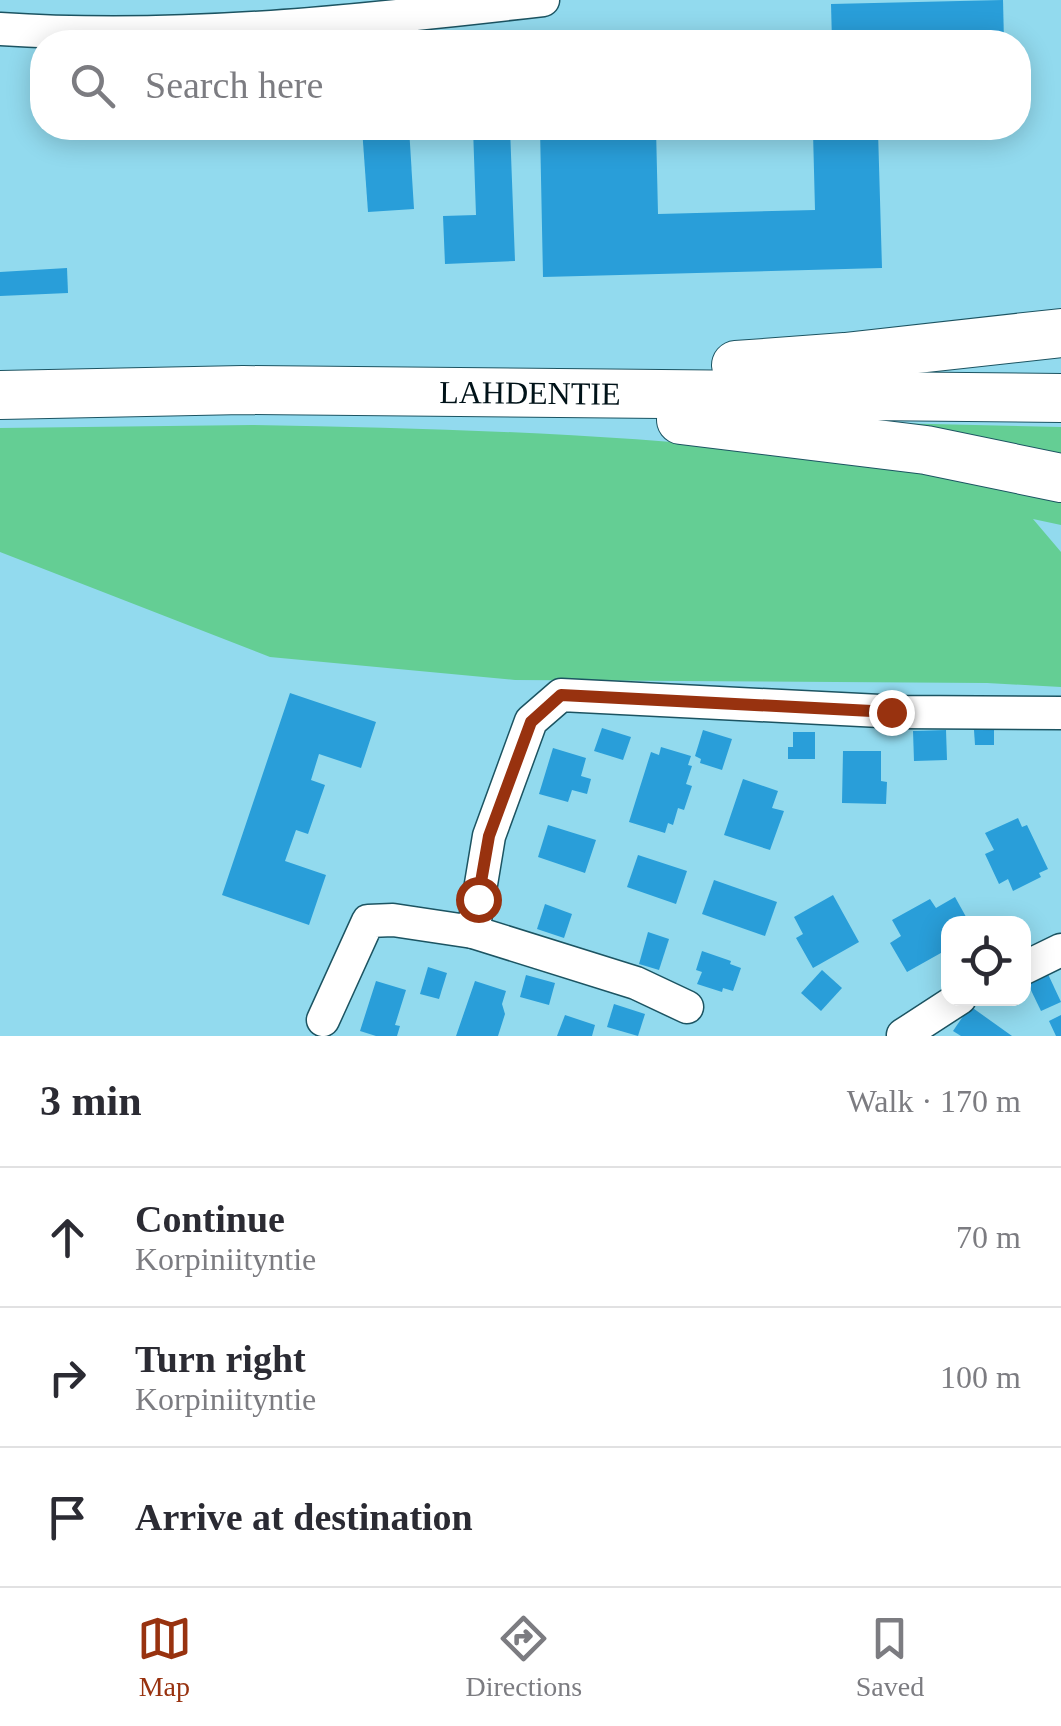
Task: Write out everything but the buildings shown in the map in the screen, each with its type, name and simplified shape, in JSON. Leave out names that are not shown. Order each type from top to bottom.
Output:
[{"type":"highway","points":[[243,390],[752,364],[863,356],[1061,333]]},
{"type":"highway","points":[[243,390],[702,422],[926,450],[1061,478]]},
{"type":"highway","name":"LAHDENTIE","points":[[0,395],[243,390],[1061,398]]},
{"type":"street","points":[[225,30],[542,0]]},
{"type":"street","points":[[0,29],[38,30]]},
{"type":"street","points":[[473,932],[489,836],[531,722],[561,695],[900,712],[1061,712]]},
{"type":"street","points":[[323,1020],[368,921],[394,920],[473,932],[636,982],[687,1007]]},
{"type":"street","points":[[1031,965],[1061,950]]},
{"type":"street","points":[[904,1035],[948,1006]]},
{"type":"green space","points":[[888,423],[1061,427],[1061,455]]},
{"type":"green space","points":[[252,425],[558,434],[659,441],[860,464],[1061,503],[1061,525],[1033,519],[1061,552],[1061,687],[987,683],[515,680],[270,657],[0,552],[0,428]]},
{"type":"route","points":[[478,899],[489,836],[531,722],[561,695],[891,712]]}]
